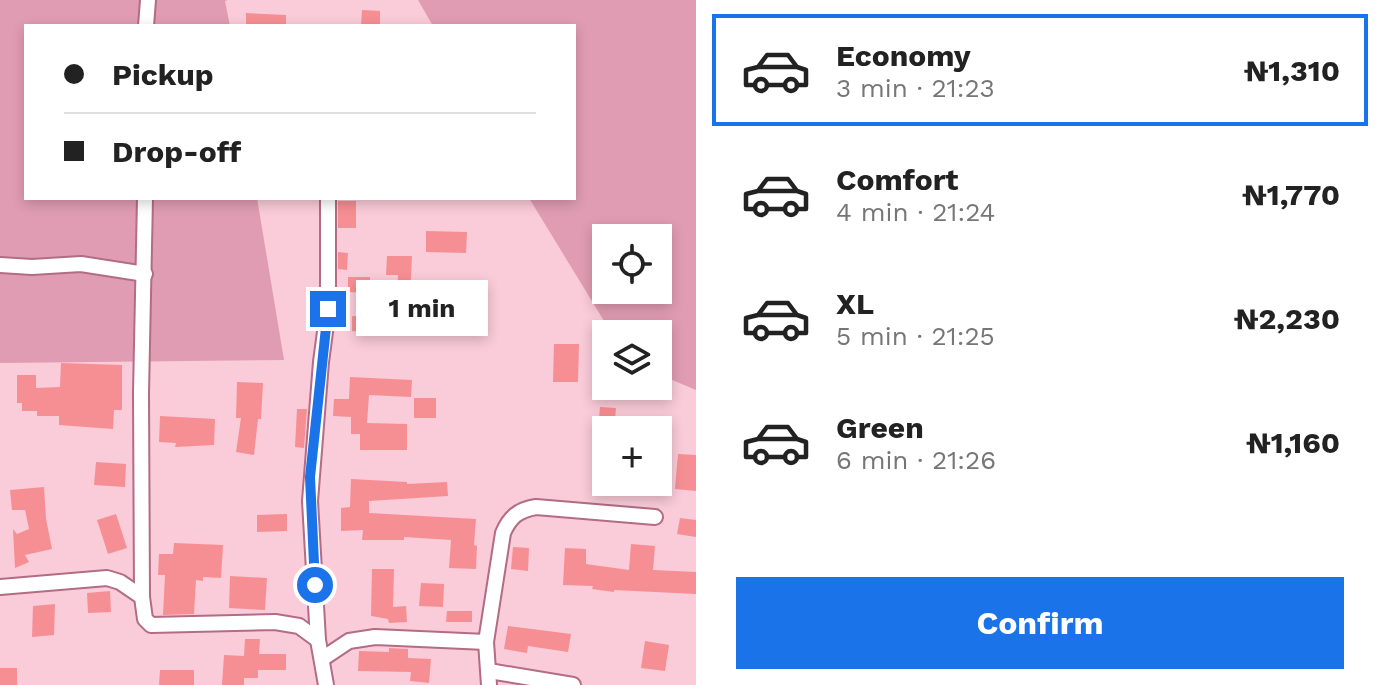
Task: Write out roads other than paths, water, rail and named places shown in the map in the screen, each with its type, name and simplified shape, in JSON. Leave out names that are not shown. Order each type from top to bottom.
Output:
[{"type":"street","points":[[146,24],[148,0]]},
{"type":"street","points":[[145,200],[141,393],[142,597],[145,619],[151,625],[275,622],[299,626],[318,640]]},
{"type":"street","points":[[326,685],[318,640],[310,477],[328,309],[328,200]]},
{"type":"street","points":[[0,265],[81,264],[145,274]]},
{"type":"street","points":[[573,685],[489,678],[486,642],[503,533],[509,520],[521,510],[536,507],[655,517]]},
{"type":"street","points":[[0,587],[107,578],[120,582],[142,597]]},
{"type":"street","points":[[322,659],[349,641],[375,637],[486,642]]}]
